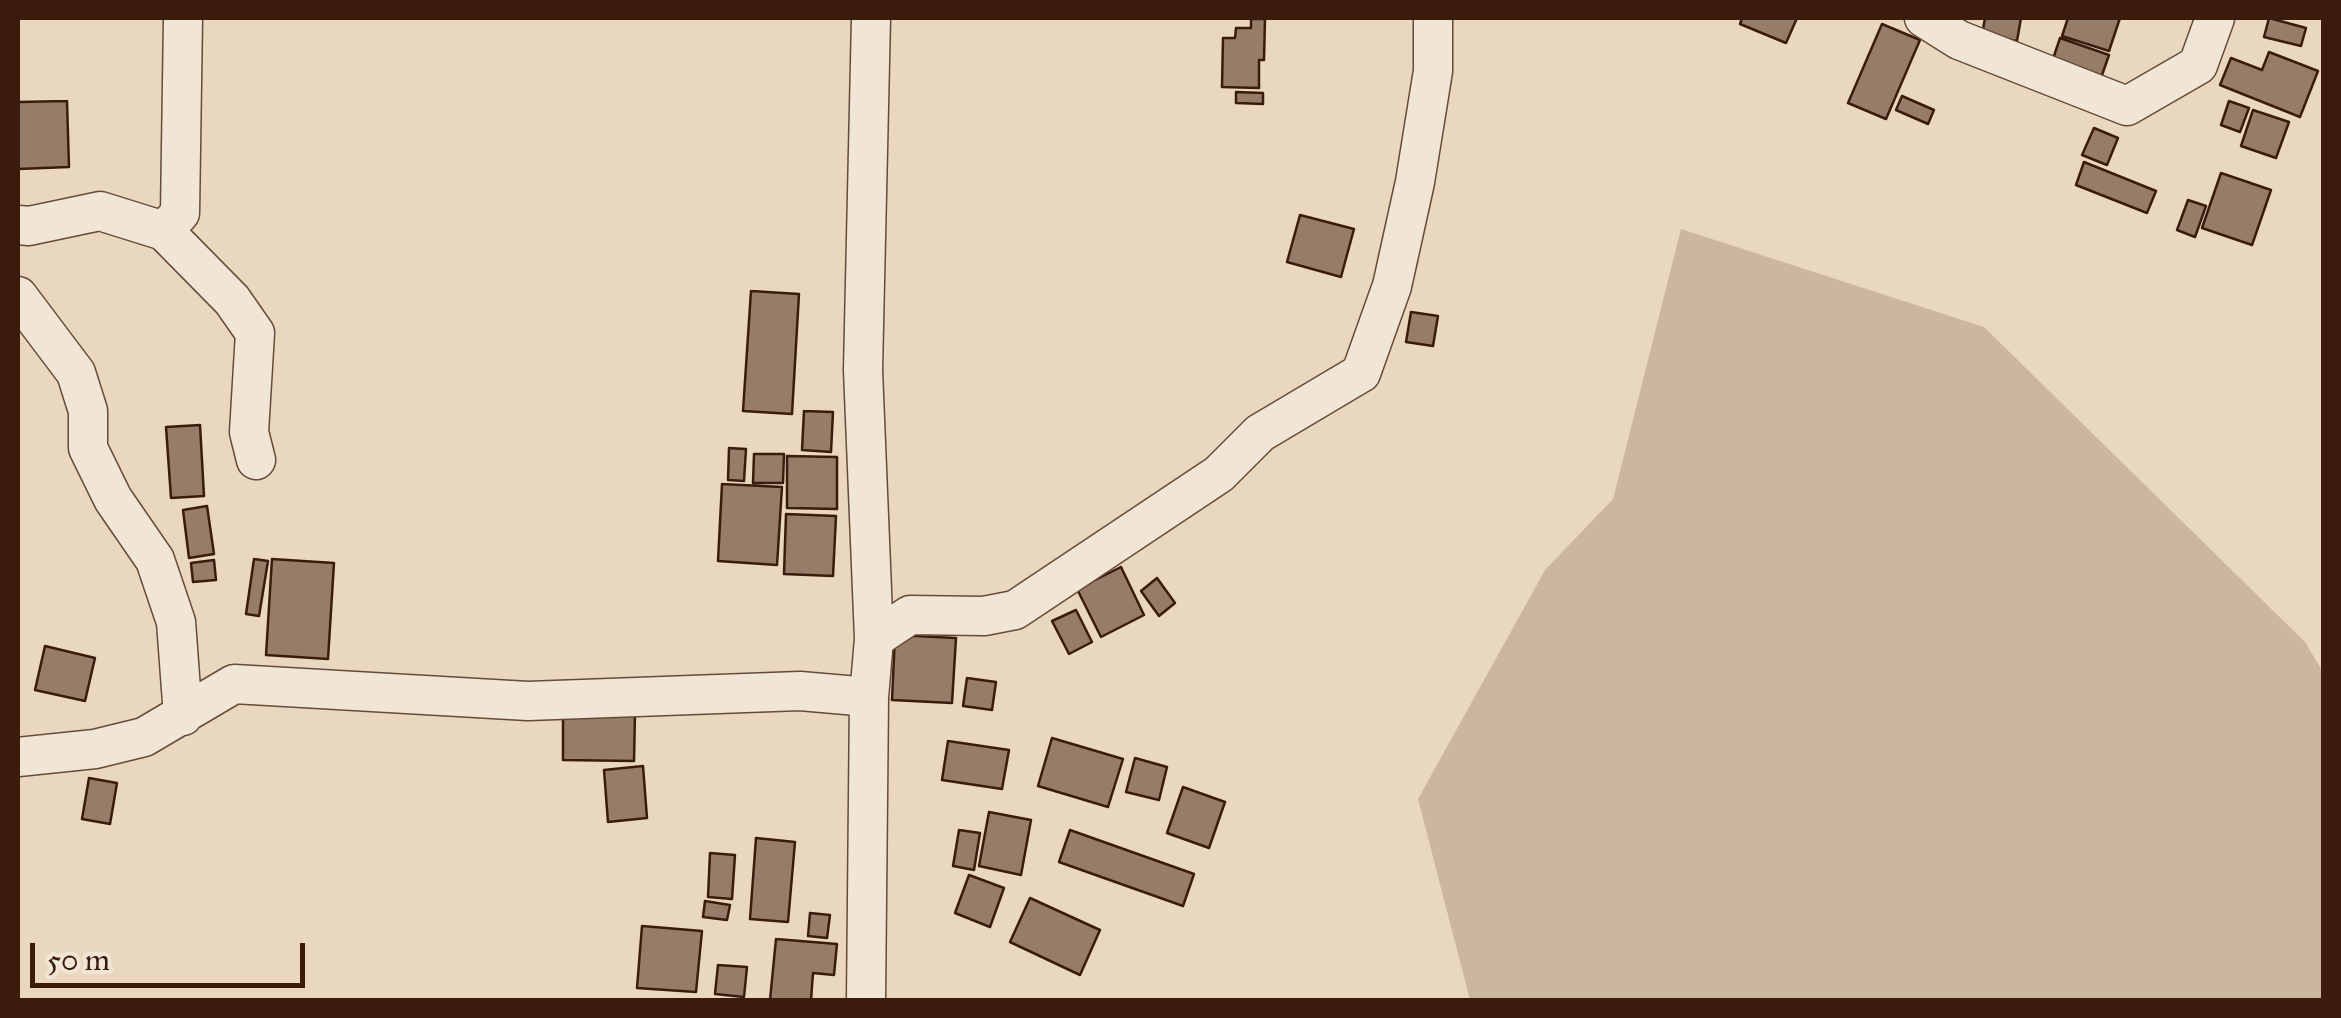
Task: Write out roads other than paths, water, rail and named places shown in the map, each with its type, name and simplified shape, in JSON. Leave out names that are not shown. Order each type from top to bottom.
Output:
[{"type":"street","points":[[164,231],[180,213],[183,18]]},
{"type":"street","points":[[866,1000],[869,697],[874,639],[863,370],[871,18]]},
{"type":"street","points":[[874,639],[910,615],[984,616],[1015,610],[1219,474],[1260,434],[1361,374],[1392,286],[1415,182],[1433,71],[1433,18]]},
{"type":"street","points":[[1924,18],[1959,40],[2127,106],[2198,65],[2215,18]]},
{"type":"street","points":[[18,225],[100,211],[164,231],[232,300],[254,334],[250,432],[256,460]]},
{"type":"street","points":[[18,296],[76,374],[88,411],[88,448],[113,499],[156,560],[176,622],[182,716]]},
{"type":"street","points":[[18,757],[95,749],[144,738],[234,684],[528,702],[800,691],[869,697]]}]
